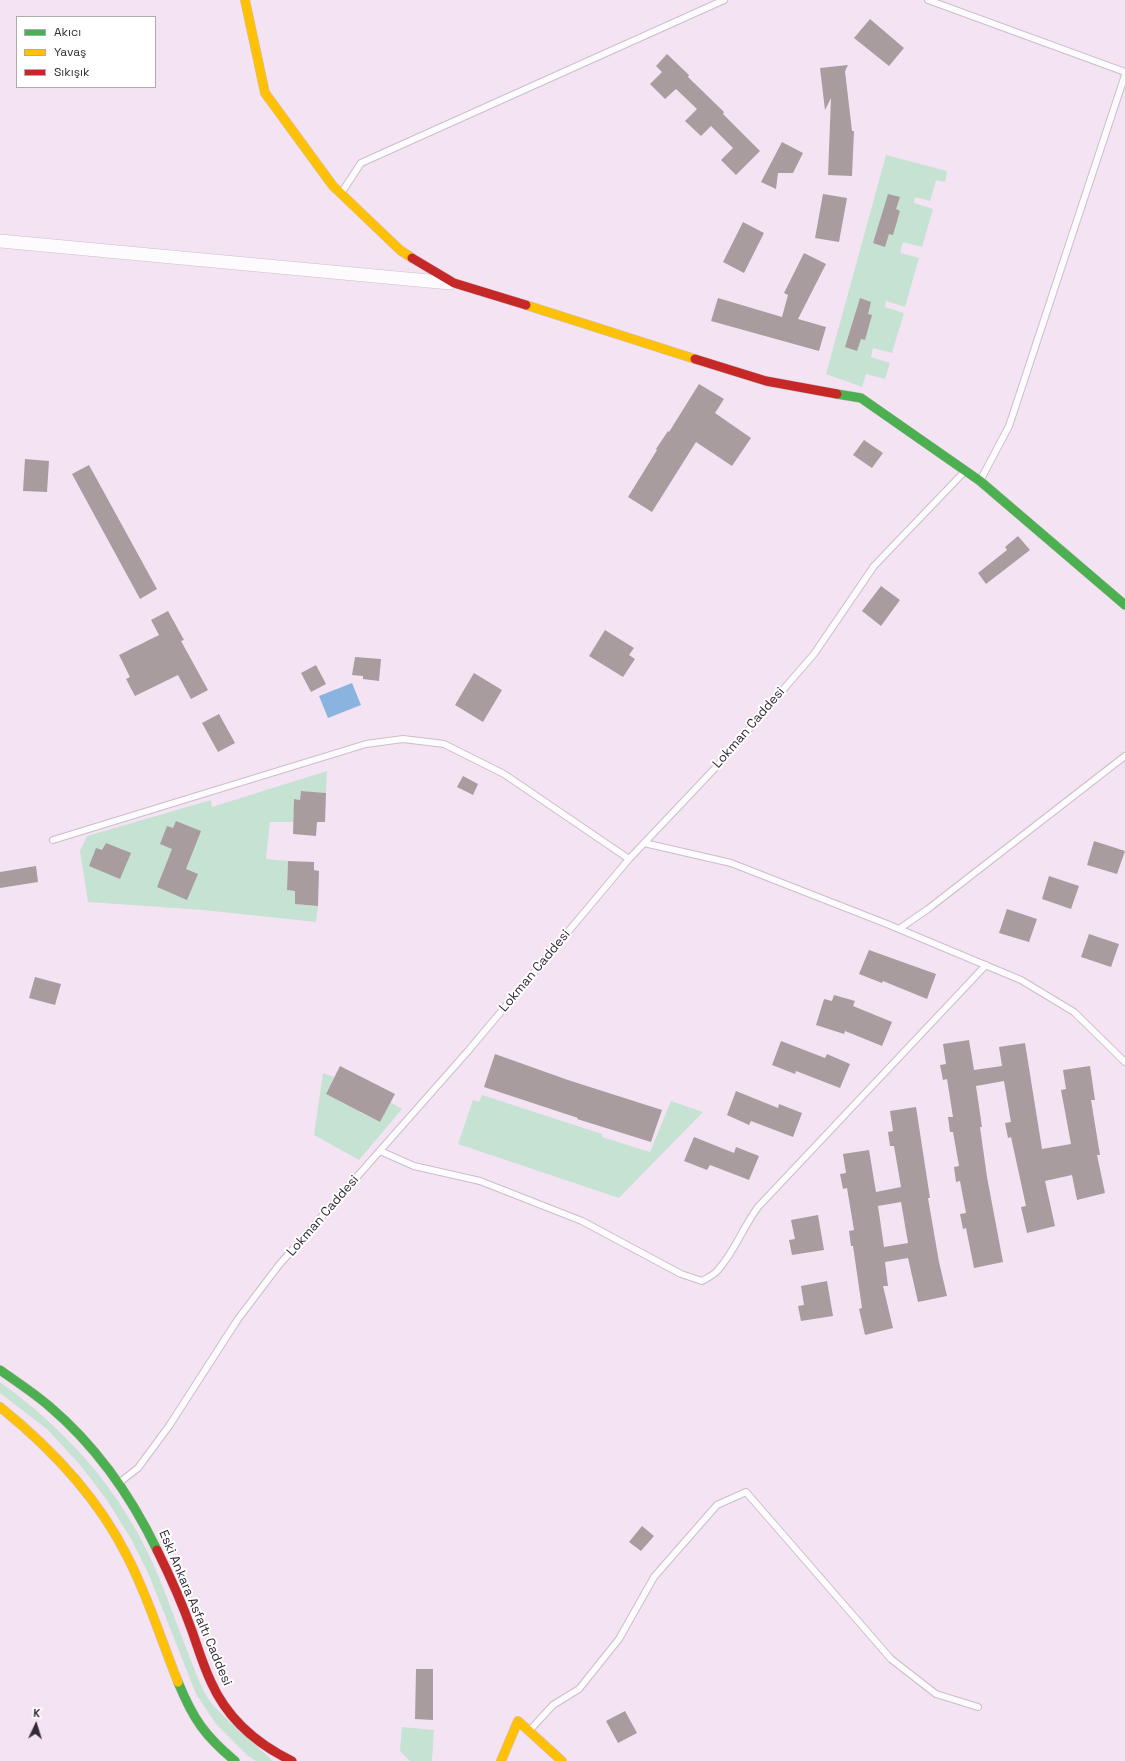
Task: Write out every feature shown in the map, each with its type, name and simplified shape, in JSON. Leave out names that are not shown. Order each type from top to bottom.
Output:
[{"type":"street","points":[[245,0],[265,93],[333,186],[400,250],[454,283]]},
{"type":"street","points":[[0,241],[454,283],[766,381],[861,398],[980,481],[1125,605]]},
{"type":"street","name":"Eski Ankara Asfaltı Caddesi","points":[[0,1370],[33,1393],[58,1415],[96,1453],[119,1483],[148,1532],[164,1565],[209,1679],[218,1696],[231,1714],[250,1734],[268,1748],[292,1761]]},
{"type":"street","points":[[0,1408],[30,1431],[57,1458],[81,1483],[97,1507],[127,1555],[145,1596],[186,1701],[197,1723],[213,1742],[235,1761]]},
{"type":"street","points":[[501,1761],[518,1721],[562,1761]]},
{"type":"lane","points":[[341,194],[361,163],[724,0]]},
{"type":"lane","points":[[928,0],[1125,73],[1009,426],[980,481]]},
{"type":"lane","name":"Lokman Caddesi","points":[[119,1483],[138,1468],[169,1426],[238,1319],[279,1265],[468,1051],[629,859],[718,765],[814,654],[874,566],[966,471]]},
{"type":"lane","points":[[53,840],[366,744],[403,739],[444,744],[504,774],[629,859]]},
{"type":"lane","points":[[900,929],[1125,756]]},
{"type":"lane","points":[[644,843],[731,863],[900,929],[1021,980],[1074,1012],[1125,1062]]},
{"type":"lane","points":[[380,1151],[414,1166],[480,1182],[582,1221],[682,1274],[702,1281],[717,1272],[734,1248],[747,1222],[758,1206],[986,966]]},
{"type":"lane","points":[[529,1731],[553,1704],[578,1689],[619,1638],[654,1577],[717,1505],[746,1492],[891,1659],[936,1694],[978,1707]]},
{"type":"green space","points":[[886,155],[947,171],[945,182],[936,180],[930,201],[915,197],[914,203],[933,209],[922,247],[903,242],[900,253],[919,258],[905,307],[886,301],[885,307],[904,313],[892,353],[873,348],[871,357],[890,363],[885,379],[866,374],[862,387],[826,374]]},
{"type":"green space","points":[[327,771],[326,793],[301,791],[300,800],[295,799],[293,822],[270,822],[266,859],[288,861],[287,890],[295,891],[295,904],[318,906],[316,922],[203,910],[88,902],[80,851],[87,836],[211,800],[212,807]]},
{"type":"green space","points":[[323,1073],[334,1077],[326,1094],[347,1105],[368,1094],[359,1112],[380,1122],[390,1102],[402,1109],[359,1160],[314,1135]]},
{"type":"green space","points":[[482,1095],[602,1134],[602,1137],[650,1152],[671,1101],[703,1112],[619,1198],[458,1144],[473,1100],[479,1102]]},
{"type":"green space","points":[[0,1382],[25,1401],[70,1442],[109,1488],[142,1540],[164,1589],[205,1693],[213,1705],[234,1726],[273,1761],[256,1761],[248,1756],[216,1724],[196,1694],[149,1575],[131,1539],[107,1500],[81,1466],[48,1430],[0,1393]]},
{"type":"green space","points":[[402,1727],[434,1730],[432,1761],[410,1761],[400,1751]]},
{"type":"water","points":[[352,683],[361,705],[328,718],[319,696]]},
{"type":"building","points":[[870,19],[904,48],[889,66],[854,38]]},
{"type":"building","points":[[667,54],[689,75],[688,77],[724,112],[723,114],[760,151],[736,175],[721,160],[733,148],[711,126],[701,136],[685,121],[697,109],[676,89],[665,99],[650,84],[662,72],[656,66]]},
{"type":"building","points":[[848,65],[845,71],[852,131],[854,131],[852,176],[828,175],[831,98],[825,110],[820,68]]},
{"type":"building","points":[[782,142],[803,153],[793,173],[778,173],[776,189],[761,182]]},
{"type":"building","points":[[823,194],[847,198],[839,242],[815,238]]},
{"type":"building","points":[[888,194],[900,197],[896,209],[900,211],[893,235],[889,234],[885,247],[873,243]]},
{"type":"building","points":[[743,222],[764,233],[744,273],[723,262]]},
{"type":"building","points":[[804,253],[826,264],[798,319],[826,327],[819,351],[711,321],[718,298],[782,317],[788,295],[784,293]]},
{"type":"building","points":[[860,298],[871,302],[868,314],[872,315],[865,340],[861,339],[857,351],[845,347]]},
{"type":"building","points":[[699,384],[724,399],[715,413],[751,438],[732,466],[696,442],[652,512],[628,497],[657,450],[656,449],[668,431],[669,432]]},
{"type":"building","points":[[864,440],[883,453],[872,468],[853,455]]},
{"type":"building","points":[[25,459],[49,461],[47,492],[23,491]]},
{"type":"building","points":[[89,465],[157,589],[140,599],[72,474]]},
{"type":"building","points":[[1018,536],[1030,550],[986,584],[978,573],[1007,550],[1005,547]]},
{"type":"building","points":[[881,586],[900,600],[881,626],[862,611]]},
{"type":"building","points":[[168,611],[184,640],[181,641],[208,690],[191,699],[178,675],[135,696],[126,679],[130,677],[119,655],[159,635],[151,620]]},
{"type":"building","points":[[605,630],[634,648],[629,655],[635,659],[623,677],[589,656]]},
{"type":"building","points":[[355,657],[381,659],[379,681],[363,679],[363,676],[352,675]]},
{"type":"building","points":[[316,665],[326,684],[311,692],[301,673]]},
{"type":"building","points":[[474,673],[502,690],[483,722],[455,705]]},
{"type":"building","points":[[219,714],[235,743],[218,752],[202,723]]},
{"type":"building","points":[[463,776],[478,784],[473,795],[457,787]]},
{"type":"building","points":[[301,791],[326,793],[325,822],[317,822],[316,836],[293,834],[294,799],[300,800]]},
{"type":"building","points":[[176,821],[201,831],[186,869],[198,874],[187,900],[157,887],[172,849],[160,844],[167,826],[173,828]]},
{"type":"building","points":[[1094,841],[1125,851],[1117,874],[1087,865]]},
{"type":"building","points":[[106,843],[131,853],[120,879],[89,866],[96,848],[102,850]]},
{"type":"building","points":[[288,861],[314,862],[314,870],[319,871],[318,906],[295,904],[295,891],[287,890]]},
{"type":"building","points":[[36,866],[38,882],[0,888],[0,872]]},
{"type":"building","points":[[1049,876],[1079,886],[1071,909],[1042,899]]},
{"type":"building","points":[[1007,909],[1037,919],[1029,942],[999,933]]},
{"type":"building","points":[[1089,934],[1119,944],[1111,967],[1081,957]]},
{"type":"building","points":[[869,950],[936,974],[927,999],[883,981],[882,983],[859,974]]},
{"type":"building","points":[[35,977],[61,984],[55,1005],[29,998]]},
{"type":"building","points":[[834,995],[855,1001],[853,1006],[892,1022],[882,1046],[845,1031],[844,1034],[816,1025],[824,999],[832,1001]]},
{"type":"building","points":[[969,1040],[974,1070],[1002,1066],[999,1047],[1025,1043],[1042,1149],[1071,1144],[1061,1090],[1066,1089],[1063,1070],[1090,1066],[1095,1100],[1091,1100],[1100,1155],[1097,1155],[1105,1193],[1077,1200],[1072,1175],[1045,1181],[1055,1226],[1027,1233],[1021,1207],[1026,1206],[1011,1137],[1008,1138],[1005,1123],[1011,1122],[1004,1081],[976,1086],[987,1177],[1003,1262],[974,1268],[966,1228],[963,1229],[960,1214],[966,1213],[960,1181],[956,1182],[954,1167],[959,1166],[953,1132],[950,1132],[948,1117],[953,1117],[947,1079],[943,1080],[940,1065],[946,1064],[943,1044]]},
{"type":"building","points":[[781,1041],[825,1058],[827,1054],[850,1064],[840,1088],[796,1071],[795,1074],[772,1065]]},
{"type":"building","points":[[495,1054],[568,1080],[662,1110],[651,1142],[577,1119],[578,1118],[484,1087]]},
{"type":"building","points":[[340,1066],[395,1094],[380,1122],[326,1094]]},
{"type":"building","points":[[736,1091],[778,1108],[779,1104],[802,1113],[793,1137],[751,1121],[749,1125],[727,1115]]},
{"type":"building","points":[[916,1107],[930,1198],[928,1198],[939,1262],[947,1296],[918,1302],[908,1258],[885,1262],[888,1286],[883,1286],[893,1328],[865,1335],[859,1309],[862,1308],[853,1246],[851,1246],[849,1231],[854,1230],[847,1188],[843,1189],[840,1174],[846,1173],[843,1154],[869,1150],[876,1192],[901,1187],[894,1146],[890,1146],[888,1132],[893,1131],[890,1111]],"holes":[[[901,1202],[908,1243],[884,1247],[878,1206]]]},
{"type":"building","points":[[694,1137],[734,1153],[736,1147],[759,1156],[749,1180],[710,1165],[707,1170],[684,1161]]},
{"type":"building","points":[[818,1215],[824,1250],[792,1255],[789,1240],[795,1239],[791,1220]]},
{"type":"building","points":[[827,1281],[833,1316],[801,1321],[798,1306],[804,1305],[801,1286]]},
{"type":"building","points":[[642,1526],[654,1536],[641,1551],[629,1542]]},
{"type":"building","points":[[416,1669],[433,1669],[433,1720],[415,1719]]},
{"type":"building","points":[[625,1711],[637,1733],[618,1743],[606,1721]]},
{"type":"traffic: fast","points":[[837,394],[861,398],[980,481],[1125,605]]},
{"type":"traffic: fast","points":[[0,1370],[43,1401],[66,1421],[97,1454],[136,1510],[157,1550]]},
{"type":"traffic: fast","points":[[178,1682],[189,1706],[201,1726],[208,1735],[235,1761]]},
{"type":"traffic: slow","points":[[245,0],[265,93],[333,186],[400,250],[412,258]]},
{"type":"traffic: slow","points":[[526,305],[695,359]]},
{"type":"traffic: slow","points":[[0,1407],[55,1456],[102,1513],[135,1571],[178,1682]]},
{"type":"traffic: slow","points":[[501,1761],[518,1721],[562,1761]]},
{"type":"traffic: jam","points":[[412,258],[454,283],[526,305]]},
{"type":"traffic: jam","points":[[695,359],[766,381],[837,394]]},
{"type":"traffic: jam","points":[[157,1550],[180,1600],[211,1682],[225,1707],[244,1729],[255,1738],[267,1747],[292,1761]]}]
